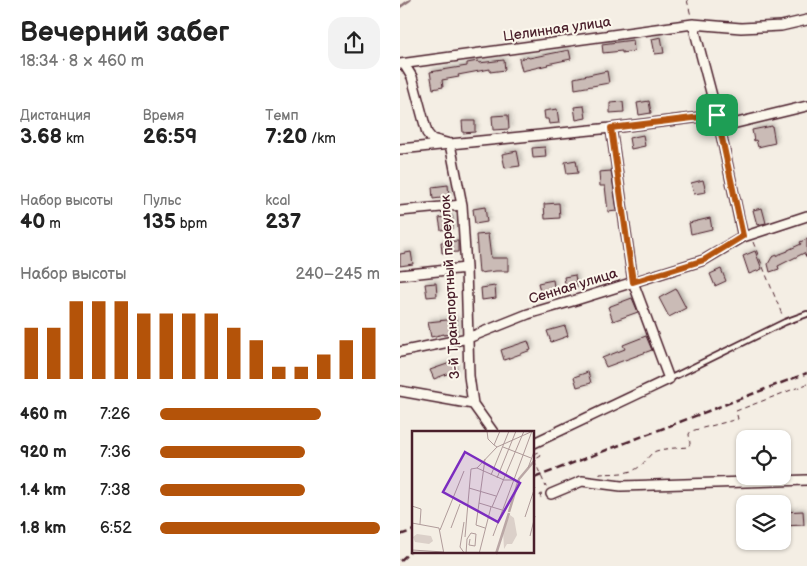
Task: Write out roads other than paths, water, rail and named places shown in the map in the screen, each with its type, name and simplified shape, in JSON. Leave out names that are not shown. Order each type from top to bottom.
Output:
[{"type":"street","name":"Целинная улица","points":[[402,64],[693,24],[741,28],[781,26],[807,20]]},
{"type":"street","points":[[693,24],[720,127],[745,236]]},
{"type":"street","points":[[402,64],[412,77],[427,133],[432,139],[450,144]]},
{"type":"street","points":[[720,127],[807,106]]},
{"type":"street","points":[[400,149],[611,128],[717,115]]},
{"type":"street","points":[[535,443],[669,379],[633,282],[611,128]]},
{"type":"street","name":"3-й Транспортный переулок","points":[[450,144],[462,205],[469,376],[473,404],[492,431]]},
{"type":"street","points":[[400,211],[462,205]]},
{"type":"street","name":"Сенная улица","points":[[400,352],[468,338],[528,314],[704,260],[745,236],[807,216]]},
{"type":"street","points":[[400,275],[466,268]]},
{"type":"street","points":[[400,391],[473,404]]},
{"type":"street","points":[[551,494],[582,481],[621,486],[807,480]]},
{"type":"lane","points":[[669,379],[785,322],[807,314]]},
{"type":"waterway","points":[[400,7],[410,0]]},
{"type":"railway","points":[[535,478],[807,373]]},
{"type":"railway","points":[[400,535],[412,531]]},
{"type":"railway","points":[[400,561],[412,550]]}]
